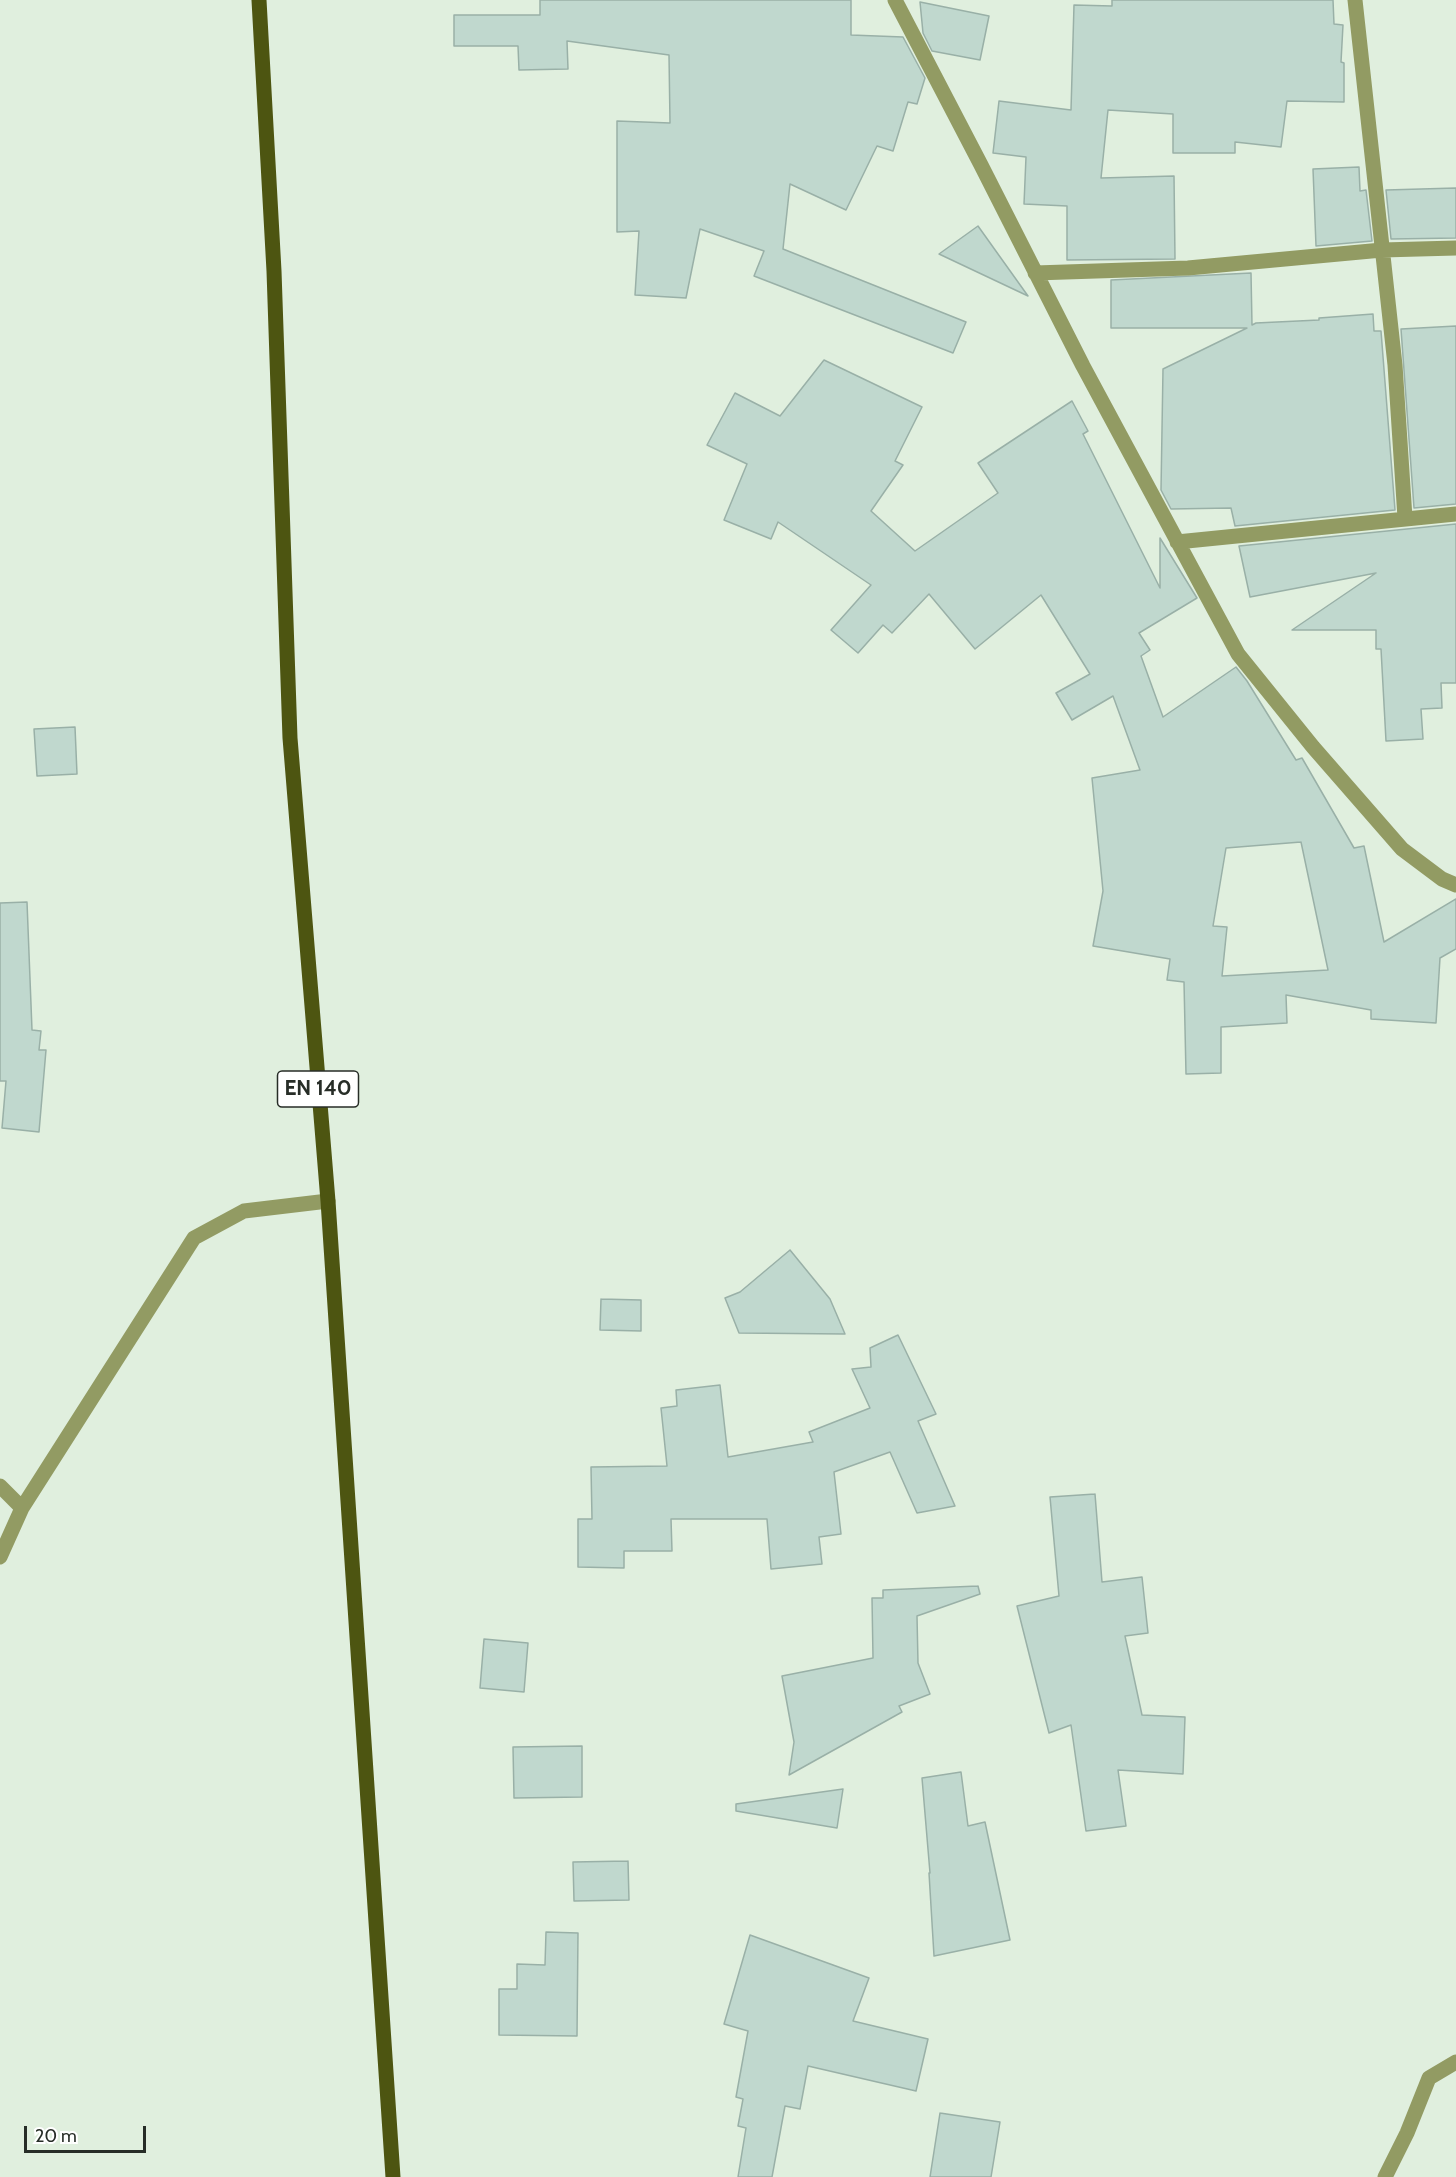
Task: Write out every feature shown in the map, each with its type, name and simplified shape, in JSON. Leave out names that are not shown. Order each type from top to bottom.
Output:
[{"type":"main road","name":"EN 140","points":[[259,0],[274,271],[290,738],[328,1201],[393,2177]]},
{"type":"street","points":[[895,0],[1035,273],[1238,654],[1312,747],[1402,849],[1442,879],[1456,885]]},
{"type":"street","points":[[1355,0],[1395,365],[1405,519]]},
{"type":"street","points":[[1035,273],[1188,268],[1382,250],[1456,248]]},
{"type":"street","points":[[1177,542],[1456,514]]},
{"type":"street","points":[[0,1557],[22,1508],[194,1238],[244,1212],[328,1201]]},
{"type":"street","points":[[0,1486],[22,1508]]},
{"type":"street","points":[[1385,2177],[1407,2133],[1429,2078],[1456,2062]]},
{"type":"building","points":[[540,0],[851,0],[851,35],[903,37],[925,78],[917,104],[908,102],[893,151],[877,146],[846,210],[790,184],[783,249],[966,322],[953,353],[754,276],[764,251],[700,229],[686,298],[635,295],[639,231],[617,232],[617,121],[670,123],[669,55],[567,41],[568,69],[519,70],[518,46],[454,46],[454,15],[540,15]]},
{"type":"building","points":[[1112,0],[1333,0],[1334,24],[1343,25],[1341,62],[1344,63],[1344,102],[1287,101],[1281,147],[1235,142],[1235,153],[1173,153],[1173,114],[1108,110],[1101,178],[1174,176],[1175,259],[1067,260],[1067,206],[1024,204],[1026,157],[993,153],[999,101],[1071,110],[1074,5],[1112,6]]},
{"type":"building","points":[[920,2],[989,16],[980,60],[932,51],[923,33]]},
{"type":"building","points":[[1359,167],[1360,191],[1366,190],[1372,241],[1316,246],[1313,169]]},
{"type":"building","points":[[1456,188],[1456,238],[1391,239],[1386,190]]},
{"type":"building","points":[[978,226],[1028,296],[939,254]]},
{"type":"building","points":[[1251,273],[1252,325],[1373,314],[1374,331],[1381,331],[1395,510],[1235,526],[1231,508],[1171,509],[1161,490],[1163,369],[1247,328],[1111,328],[1111,280]]},
{"type":"building","points":[[1456,326],[1456,504],[1414,508],[1401,329]]},
{"type":"building","points":[[824,360],[922,407],[895,461],[903,465],[871,511],[915,551],[998,493],[978,463],[1072,401],[1088,431],[1083,434],[1160,588],[1160,538],[1197,598],[1139,633],[1150,650],[1141,656],[1163,717],[1236,667],[1296,760],[1302,758],[1354,848],[1364,846],[1384,942],[1456,899],[1456,949],[1440,958],[1436,1023],[1371,1019],[1371,1010],[1286,995],[1287,1023],[1221,1027],[1221,1073],[1186,1074],[1184,982],[1167,980],[1170,959],[1093,946],[1103,891],[1092,778],[1140,770],[1113,696],[1072,720],[1056,693],[1090,674],[1041,595],[975,649],[929,594],[892,633],[883,625],[858,653],[831,630],[871,585],[778,522],[771,539],[724,520],[747,464],[707,445],[735,393],[780,416]],"holes":[[[1301,842],[1328,970],[1222,976],[1227,927],[1213,926],[1226,848]]]},
{"type":"building","points":[[1456,524],[1456,683],[1441,683],[1442,708],[1421,709],[1423,739],[1386,741],[1381,649],[1376,649],[1376,630],[1292,630],[1376,573],[1250,597],[1239,546]]},
{"type":"building","points":[[75,727],[77,774],[37,776],[34,729]]},
{"type":"building","points":[[27,902],[32,1030],[41,1031],[39,1050],[46,1050],[39,1132],[2,1128],[6,1081],[0,1081],[0,903]]},
{"type":"building","points":[[790,1250],[830,1299],[845,1334],[739,1333],[725,1298],[740,1292]]},
{"type":"building","points":[[601,1299],[641,1300],[641,1331],[600,1330]]},
{"type":"building","points":[[898,1335],[936,1414],[918,1421],[955,1506],[917,1513],[890,1452],[834,1472],[841,1534],[819,1537],[822,1564],[771,1569],[767,1519],[671,1519],[672,1551],[624,1551],[624,1568],[578,1567],[578,1519],[592,1519],[591,1467],[667,1466],[661,1408],[677,1406],[676,1390],[720,1385],[728,1457],[813,1442],[809,1432],[870,1408],[852,1369],[871,1367],[870,1348]]},
{"type":"building","points":[[1095,1494],[1102,1582],[1142,1577],[1148,1633],[1125,1636],[1142,1715],[1185,1717],[1183,1774],[1118,1770],[1126,1826],[1086,1831],[1071,1725],[1049,1733],[1017,1606],[1059,1596],[1050,1497]]},
{"type":"building","points":[[978,1586],[980,1594],[917,1616],[918,1663],[930,1694],[899,1706],[902,1712],[789,1775],[794,1742],[782,1676],[873,1658],[872,1598],[883,1598],[883,1590]]},
{"type":"building","points":[[484,1639],[528,1643],[524,1692],[480,1688]]},
{"type":"building","points":[[582,1746],[582,1797],[514,1798],[513,1747]]},
{"type":"building","points":[[961,1772],[968,1826],[985,1822],[1010,1940],[934,1956],[922,1778]]},
{"type":"building","points":[[843,1789],[837,1828],[736,1811],[736,1804]]},
{"type":"building","points":[[628,1861],[629,1900],[574,1901],[573,1862]]},
{"type":"building","points":[[546,1932],[578,1933],[577,2036],[499,2035],[499,1989],[517,1989],[517,1964],[545,1965]]},
{"type":"building","points":[[750,1935],[869,1978],[853,2021],[928,2039],[916,2091],[808,2066],[800,2109],[785,2106],[772,2177],[738,2177],[746,2128],[738,2126],[743,2099],[736,2097],[748,2031],[724,2024]]},
{"type":"building","points":[[940,2113],[1000,2122],[991,2177],[930,2177]]}]
